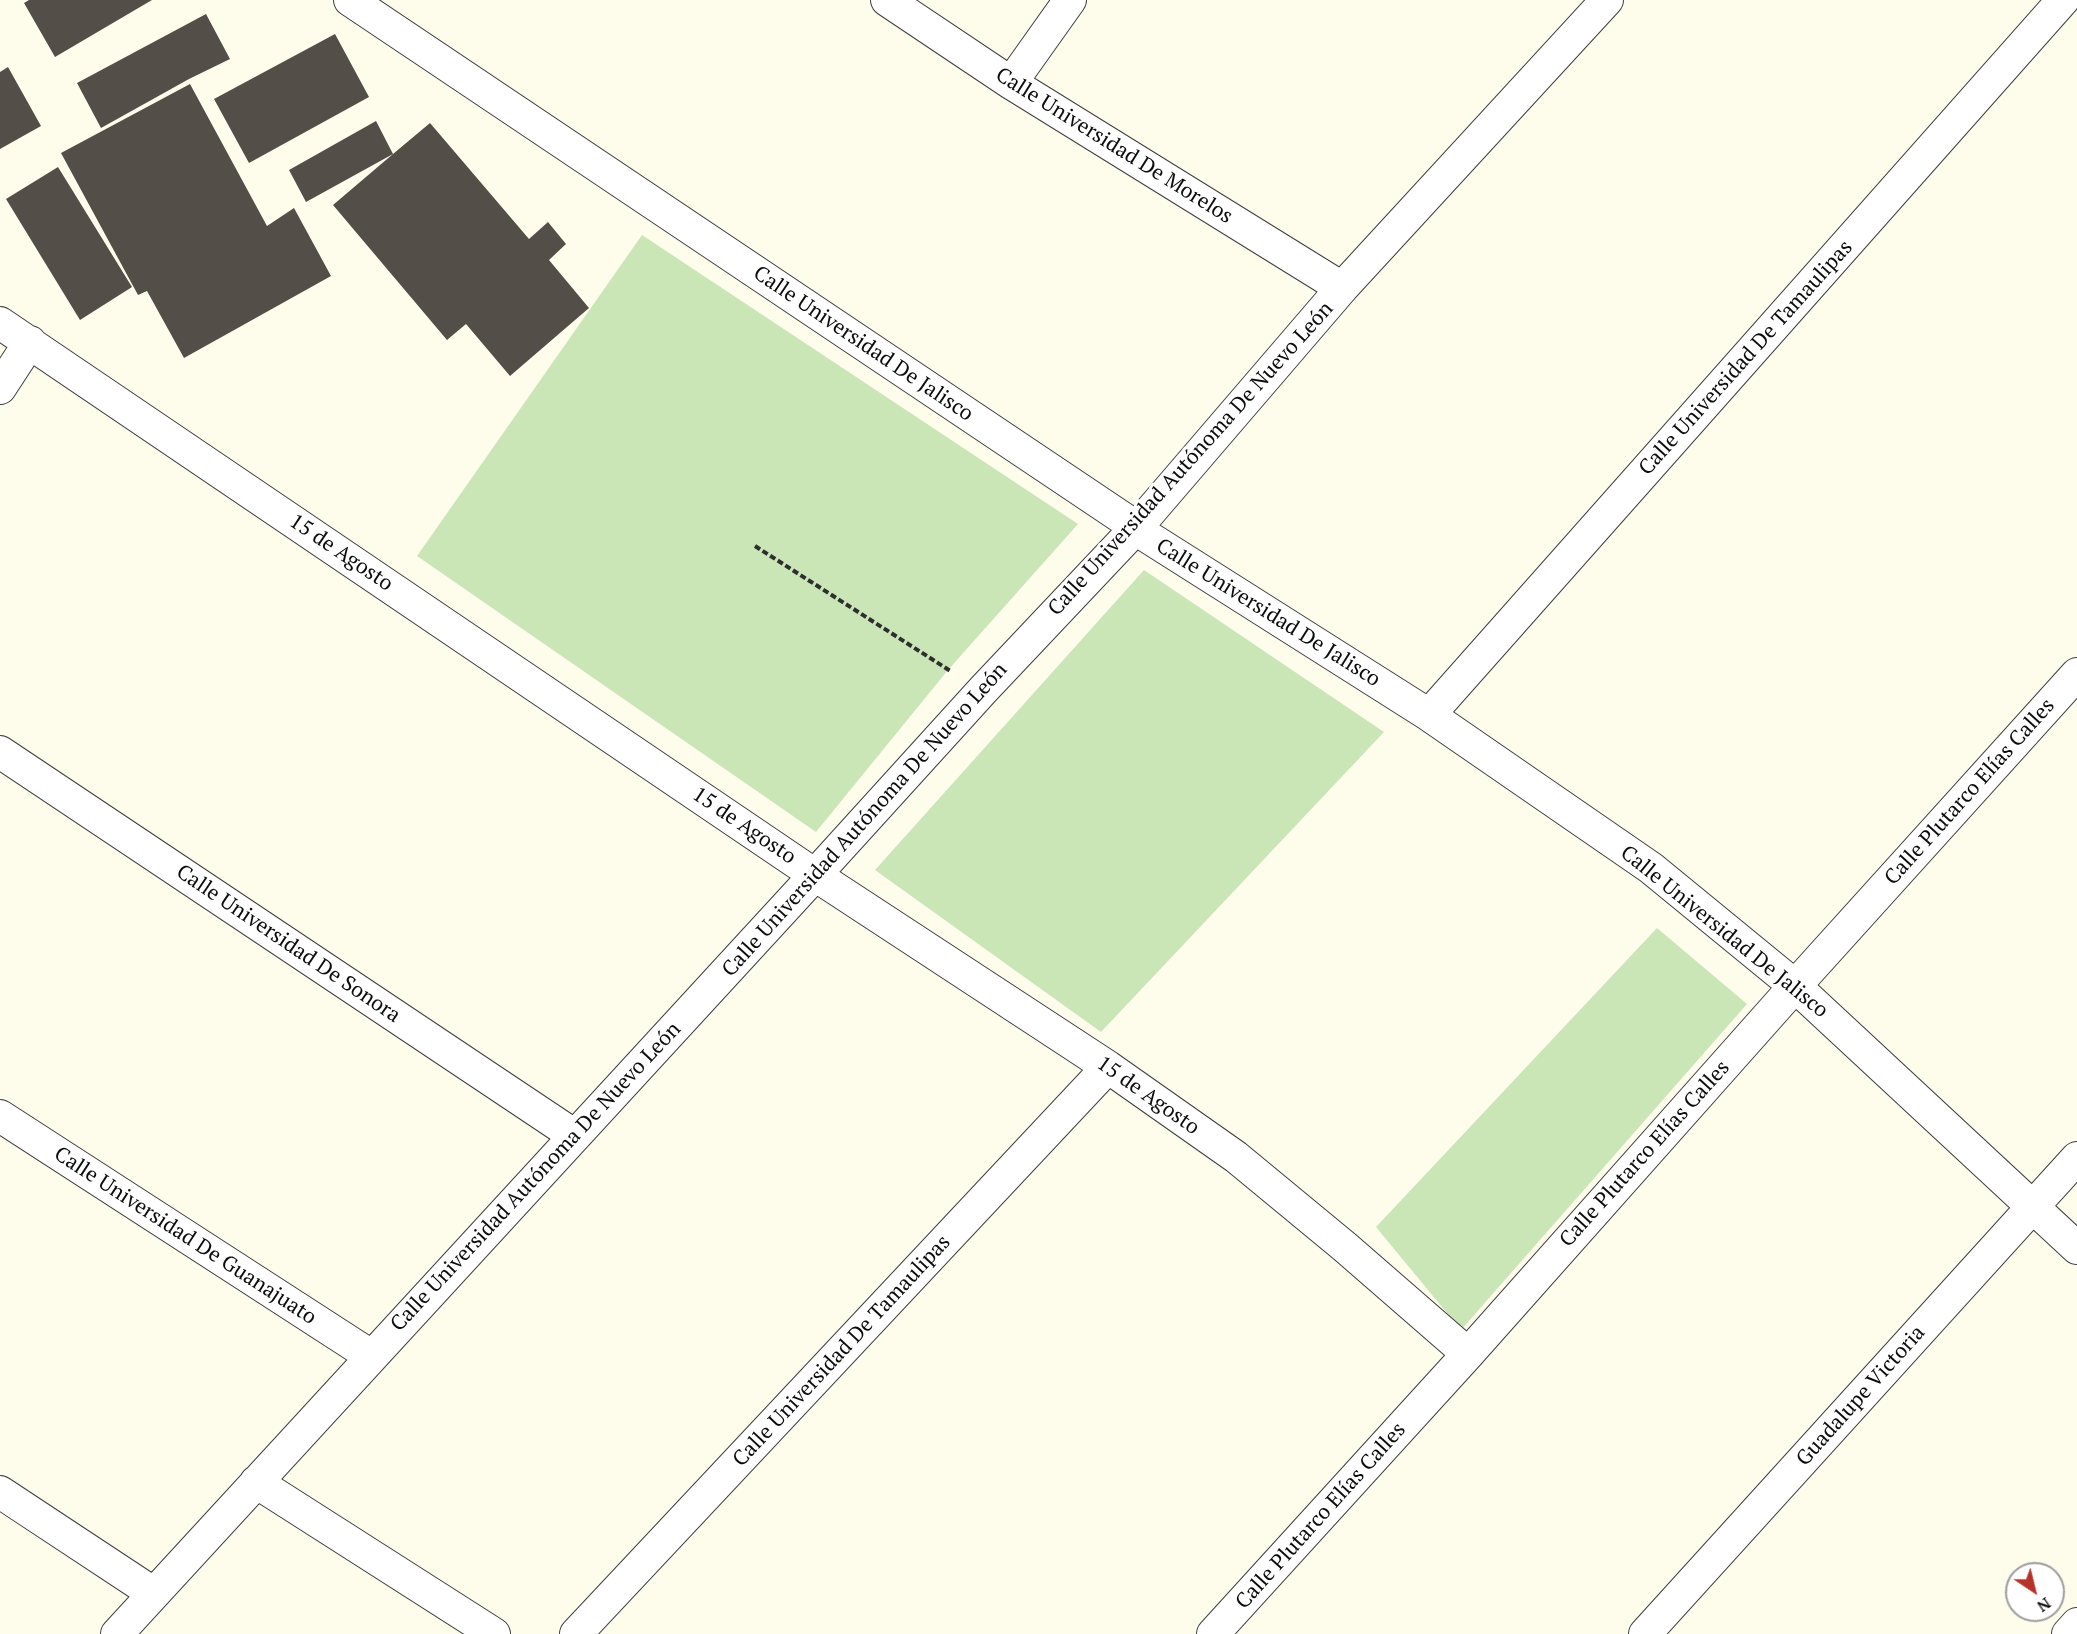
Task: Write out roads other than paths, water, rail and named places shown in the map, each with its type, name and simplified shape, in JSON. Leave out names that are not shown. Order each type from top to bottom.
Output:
[{"type":"street","name":"Calle Universidad De Jalisco","points":[[350,0],[1148,537],[1429,716],[1651,867],[1795,986],[2031,1208],[2077,1248]]},
{"type":"street","name":"Calle Universidad De Morelos","points":[[887,0],[1011,82],[1342,288]]},
{"type":"street","points":[[1011,82],[1070,0]]},
{"type":"street","name":"Calle Universidad Autónoma De Nuevo León","points":[[117,1634],[983,690],[1136,528],[1342,288],[1607,0]]},
{"type":"street","name":"Calle Universidad De Tamaulipas","points":[[1429,716],[2063,0]]},
{"type":"street","name":"15 de Agosto","points":[[0,323],[815,875],[1108,1067],[1236,1157],[1345,1247],[1468,1354]]},
{"type":"street","points":[[0,388],[30,342]]},
{"type":"street","name":"Calle Plutarco Elías Calles","points":[[1213,1634],[1468,1354],[1795,986],[2077,674]]},
{"type":"street","name":"Calle Universidad De Sonora","points":[[0,752],[575,1136]]},
{"type":"street","name":"Calle Universidad De Tamaulipas","points":[[576,1634],[1108,1067]]},
{"type":"street","name":"Calle Universidad De Guanajuato","points":[[0,1116],[371,1356]]},
{"type":"street","name":"Guadalupe Victoria","points":[[1645,1634],[2077,1158]]},
{"type":"street","points":[[256,1482],[494,1634]]},
{"type":"street","points":[[0,1492],[153,1593]]},
{"type":"street","points":[[2068,1634],[2077,1624]]}]
